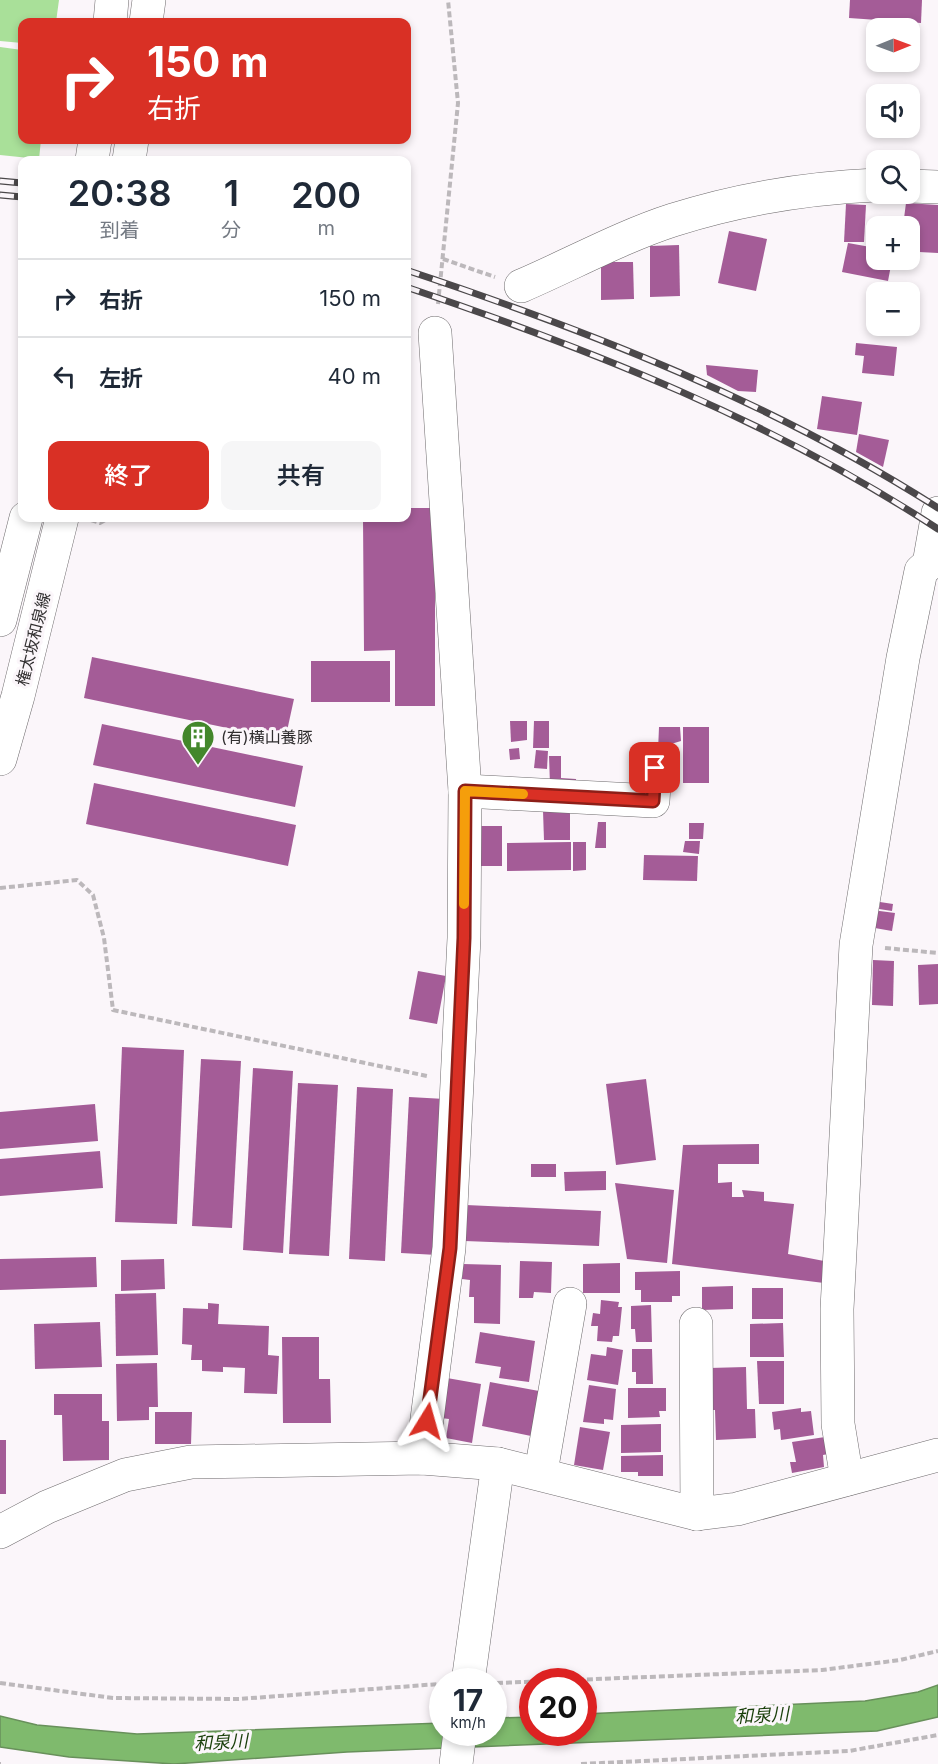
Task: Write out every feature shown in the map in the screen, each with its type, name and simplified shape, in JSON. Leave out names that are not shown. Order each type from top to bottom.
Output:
[{"type":"street","points":[[110,18],[112,0]]},
{"type":"street","points":[[147,18],[149,0]]},
{"type":"street","points":[[521,286],[672,220],[765,196],[823,187],[866,185]]},
{"type":"street","points":[[920,186],[938,187]]},
{"type":"street","points":[[422,1458],[450,1248],[455,1082],[464,938],[465,791],[435,333]]},
{"type":"street","points":[[847,1479],[838,1424],[837,1309],[856,945],[903,658],[921,571],[933,567],[938,513]]},
{"type":"street","points":[[0,620],[5,584],[25,522]]},
{"type":"street","name":"権太坂和泉線","points":[[0,759],[73,522]]},
{"type":"street","points":[[465,791],[653,801],[655,768]]},
{"type":"street","points":[[541,1472],[570,1305]]},
{"type":"street","points":[[696,1324],[696,1514]]},
{"type":"street","points":[[0,1532],[47,1507],[125,1475],[158,1466],[191,1462],[422,1458],[495,1481],[541,1472],[696,1514],[737,1509],[938,1455]]},
{"type":"street","points":[[470,1668],[495,1481]]},
{"type":"path","points":[[435,333],[458,103],[448,0]]},
{"type":"path","points":[[443,259],[521,286]]},
{"type":"path","points":[[0,888],[77,880],[93,895],[104,938],[113,1010],[455,1082]]},
{"type":"path","points":[[856,945],[938,953]]},
{"type":"path","points":[[507,1682],[822,1670],[900,1660],[938,1651]]},
{"type":"path","points":[[0,1683],[113,1698],[227,1699],[429,1685]]},
{"type":"path","points":[[581,1764],[849,1751],[938,1735]]},
{"type":"shaded area","points":[[0,0],[59,0],[57,18],[18,18],[18,43],[0,41]]},
{"type":"shaded area","points":[[0,47],[18,49],[18,144],[41,144],[39,156],[0,155]]},
{"type":"water","name":"和泉川","points":[[938,1685],[938,1717],[877,1731],[597,1742],[597,1713],[865,1701],[918,1692]]},
{"type":"water","name":"和泉川","points":[[0,1716],[37,1725],[137,1734],[429,1723],[429,1746],[498,1746],[347,1752],[174,1764],[69,1757],[0,1747]]},
{"type":"water","points":[[519,1717],[519,1745],[507,1746],[507,1718]]},
{"type":"building","points":[[850,0],[922,0],[921,23],[920,18],[849,18]]},
{"type":"building","points":[[846,204],[866,205],[864,242],[844,242]]},
{"type":"building","points":[[906,204],[938,205],[938,253],[920,252],[920,216],[904,216]]},
{"type":"building","points":[[729,231],[767,239],[756,291],[718,283]]},
{"type":"building","points":[[848,243],[866,246],[866,270],[890,270],[888,281],[842,272]]},
{"type":"building","points":[[679,245],[680,296],[650,297],[650,246]]},
{"type":"building","points":[[601,262],[633,262],[634,299],[601,300]]},
{"type":"building","points":[[856,343],[897,347],[894,376],[862,373],[864,356],[855,355]]},
{"type":"building","points":[[706,365],[758,370],[756,392],[738,391],[707,375]]},
{"type":"building","points":[[822,396],[862,402],[857,435],[817,429]]},
{"type":"building","points":[[859,434],[889,440],[883,467],[856,452]]},
{"type":"building","points":[[411,508],[435,508],[435,706],[395,706],[395,650],[364,651],[363,522],[411,522]]},
{"type":"building","name":"(有)横山養豚","points":[[92,657],[294,699],[285,740],[84,698]]},
{"type":"building","points":[[311,661],[390,661],[390,702],[311,702]]},
{"type":"building","points":[[510,721],[527,721],[527,740],[511,742]]},
{"type":"building","points":[[534,721],[549,721],[549,748],[533,748]]},
{"type":"building","name":"(有)横山養豚","points":[[102,724],[303,766],[295,807],[93,765]]},
{"type":"building","points":[[659,727],[680,727],[681,741],[671,744],[671,750],[658,751]]},
{"type":"building","points":[[683,727],[709,727],[709,783],[683,783]]},
{"type":"building","points":[[519,748],[520,759],[510,760],[509,749]]},
{"type":"building","points":[[536,750],[548,751],[547,769],[534,768]]},
{"type":"building","points":[[549,756],[561,756],[561,778],[576,779],[576,785],[550,785]]},
{"type":"building","points":[[94,783],[296,825],[288,866],[86,824]]},
{"type":"building","points":[[543,811],[570,811],[570,840],[544,840]]},
{"type":"building","points":[[598,822],[606,822],[606,848],[595,848]]},
{"type":"building","points":[[689,823],[704,823],[703,839],[689,839]]},
{"type":"building","points":[[475,826],[502,826],[502,866],[477,866]]},
{"type":"building","points":[[685,841],[700,841],[699,854],[683,852]]},
{"type":"building","points":[[571,842],[571,870],[507,871],[507,843]]},
{"type":"building","points":[[573,842],[586,842],[586,870],[573,871]]},
{"type":"building","points":[[644,855],[698,856],[697,881],[643,880]]},
{"type":"building","points":[[880,902],[893,904],[892,911],[879,909]]},
{"type":"building","points":[[872,910],[895,913],[892,931],[869,927]]},
{"type":"building","points":[[873,960],[894,961],[893,1006],[872,1005]]},
{"type":"building","points":[[938,964],[938,1004],[919,1005],[918,965]]},
{"type":"building","points":[[418,971],[446,976],[437,1024],[409,1019]]},
{"type":"building","points":[[122,1047],[184,1050],[177,1224],[115,1222]]},
{"type":"building","points":[[201,1059],[241,1061],[232,1228],[192,1226]]},
{"type":"building","points":[[253,1068],[293,1071],[283,1253],[243,1250]]},
{"type":"building","points":[[646,1079],[656,1160],[616,1165],[606,1084]]},
{"type":"building","points":[[298,1083],[338,1085],[329,1256],[289,1254]]},
{"type":"building","points":[[357,1087],[393,1089],[385,1261],[349,1259]]},
{"type":"building","points":[[409,1097],[445,1099],[437,1255],[401,1253]]},
{"type":"building","points":[[95,1104],[98,1141],[0,1149],[0,1112]]},
{"type":"building","points":[[759,1144],[759,1164],[718,1164],[718,1183],[732,1182],[732,1197],[744,1197],[742,1190],[764,1192],[764,1201],[794,1204],[788,1254],[824,1261],[824,1283],[672,1264],[683,1145]]},
{"type":"building","points":[[100,1151],[103,1188],[0,1196],[0,1159]]},
{"type":"building","points":[[531,1164],[556,1164],[556,1177],[531,1177]]},
{"type":"building","points":[[606,1171],[606,1190],[565,1191],[564,1172]]},
{"type":"building","points":[[615,1183],[674,1190],[667,1263],[627,1259]]},
{"type":"building","points":[[466,1205],[601,1211],[599,1246],[465,1241]]},
{"type":"building","points":[[96,1257],[97,1287],[0,1290],[0,1259]]},
{"type":"building","points":[[164,1259],[165,1289],[121,1291],[121,1260]]},
{"type":"building","points":[[520,1261],[552,1262],[551,1293],[534,1292],[533,1298],[519,1298]]},
{"type":"building","points":[[620,1263],[620,1293],[583,1293],[583,1264]]},
{"type":"building","points":[[463,1264],[501,1265],[500,1324],[474,1323],[474,1297],[469,1297],[470,1280],[462,1279]]},
{"type":"building","points":[[680,1271],[680,1296],[672,1296],[672,1302],[641,1302],[641,1290],[635,1290],[635,1272]]},
{"type":"building","points":[[733,1286],[733,1309],[702,1310],[702,1287]]},
{"type":"building","points":[[752,1288],[783,1288],[783,1319],[752,1319]]},
{"type":"building","points":[[156,1293],[158,1355],[116,1356],[115,1294]]},
{"type":"building","points":[[601,1300],[619,1302],[618,1307],[622,1307],[619,1336],[613,1336],[612,1342],[597,1341],[598,1326],[591,1326],[593,1313],[600,1314]]},
{"type":"building","points":[[208,1303],[219,1304],[218,1324],[269,1326],[268,1355],[279,1356],[277,1394],[244,1393],[245,1368],[223,1367],[223,1372],[202,1371],[202,1360],[191,1360],[192,1345],[182,1344],[183,1308],[208,1309]]},
{"type":"building","points":[[651,1305],[652,1342],[636,1342],[635,1329],[631,1329],[631,1306]]},
{"type":"building","points":[[100,1322],[102,1367],[35,1369],[34,1324]]},
{"type":"building","points":[[783,1323],[784,1357],[750,1357],[750,1324]]},
{"type":"building","points":[[480,1332],[535,1341],[529,1382],[499,1378],[501,1367],[475,1363]]},
{"type":"building","points":[[282,1337],[319,1337],[319,1379],[330,1379],[331,1423],[283,1423]]},
{"type":"building","points":[[607,1347],[623,1350],[618,1385],[587,1380],[591,1354],[606,1356]]},
{"type":"building","points":[[632,1349],[652,1349],[653,1384],[636,1384],[636,1372],[632,1372]]},
{"type":"building","points":[[757,1361],[784,1361],[784,1404],[759,1404]]},
{"type":"building","points":[[157,1363],[158,1407],[149,1407],[149,1420],[117,1421],[116,1364]]},
{"type":"building","points":[[746,1367],[747,1409],[755,1409],[756,1438],[716,1440],[715,1410],[710,1410],[709,1368]]},
{"type":"building","points":[[447,1378],[481,1384],[472,1443],[446,1438],[449,1419],[441,1418]]},
{"type":"building","points":[[490,1382],[539,1391],[531,1436],[482,1426]]},
{"type":"building","points":[[589,1385],[616,1389],[613,1420],[604,1419],[604,1424],[583,1422]]},
{"type":"building","points":[[628,1388],[666,1388],[666,1411],[659,1411],[660,1417],[628,1418]]},
{"type":"building","points":[[54,1394],[102,1394],[102,1421],[109,1421],[109,1460],[63,1461],[62,1415],[54,1415]]},
{"type":"building","points":[[801,1408],[801,1412],[811,1411],[814,1435],[781,1440],[780,1429],[774,1430],[772,1412]]},
{"type":"building","points":[[155,1412],[192,1412],[191,1444],[155,1444]]},
{"type":"building","points":[[661,1424],[661,1452],[621,1453],[621,1425]]},
{"type":"building","points":[[580,1427],[610,1432],[603,1470],[574,1465]]},
{"type":"building","points":[[825,1437],[828,1454],[823,1455],[824,1467],[792,1473],[790,1462],[796,1462],[792,1442]]},
{"type":"building","points":[[0,1440],[6,1440],[6,1494],[0,1494]]},
{"type":"building","points":[[663,1455],[663,1476],[638,1476],[638,1472],[621,1472],[621,1456]]},
{"type":"railway","points":[[0,181],[18,183]]},
{"type":"railway","points":[[0,195],[18,197]]},
{"type":"railway","points":[[411,272],[544,318],[680,372],[812,435],[938,508]]},
{"type":"railway","points":[[411,289],[544,336],[680,391],[812,455],[876,490],[938,529]]},
{"type":"slow traffic","points":[[464,904],[465,791],[523,794]]},
{"type":"place","name":"(有)横山養豚","points":[[198,766]]},
{"type":"route","points":[[427,1421],[450,1248],[455,1082],[464,938],[465,791],[653,801],[655,768]]}]
